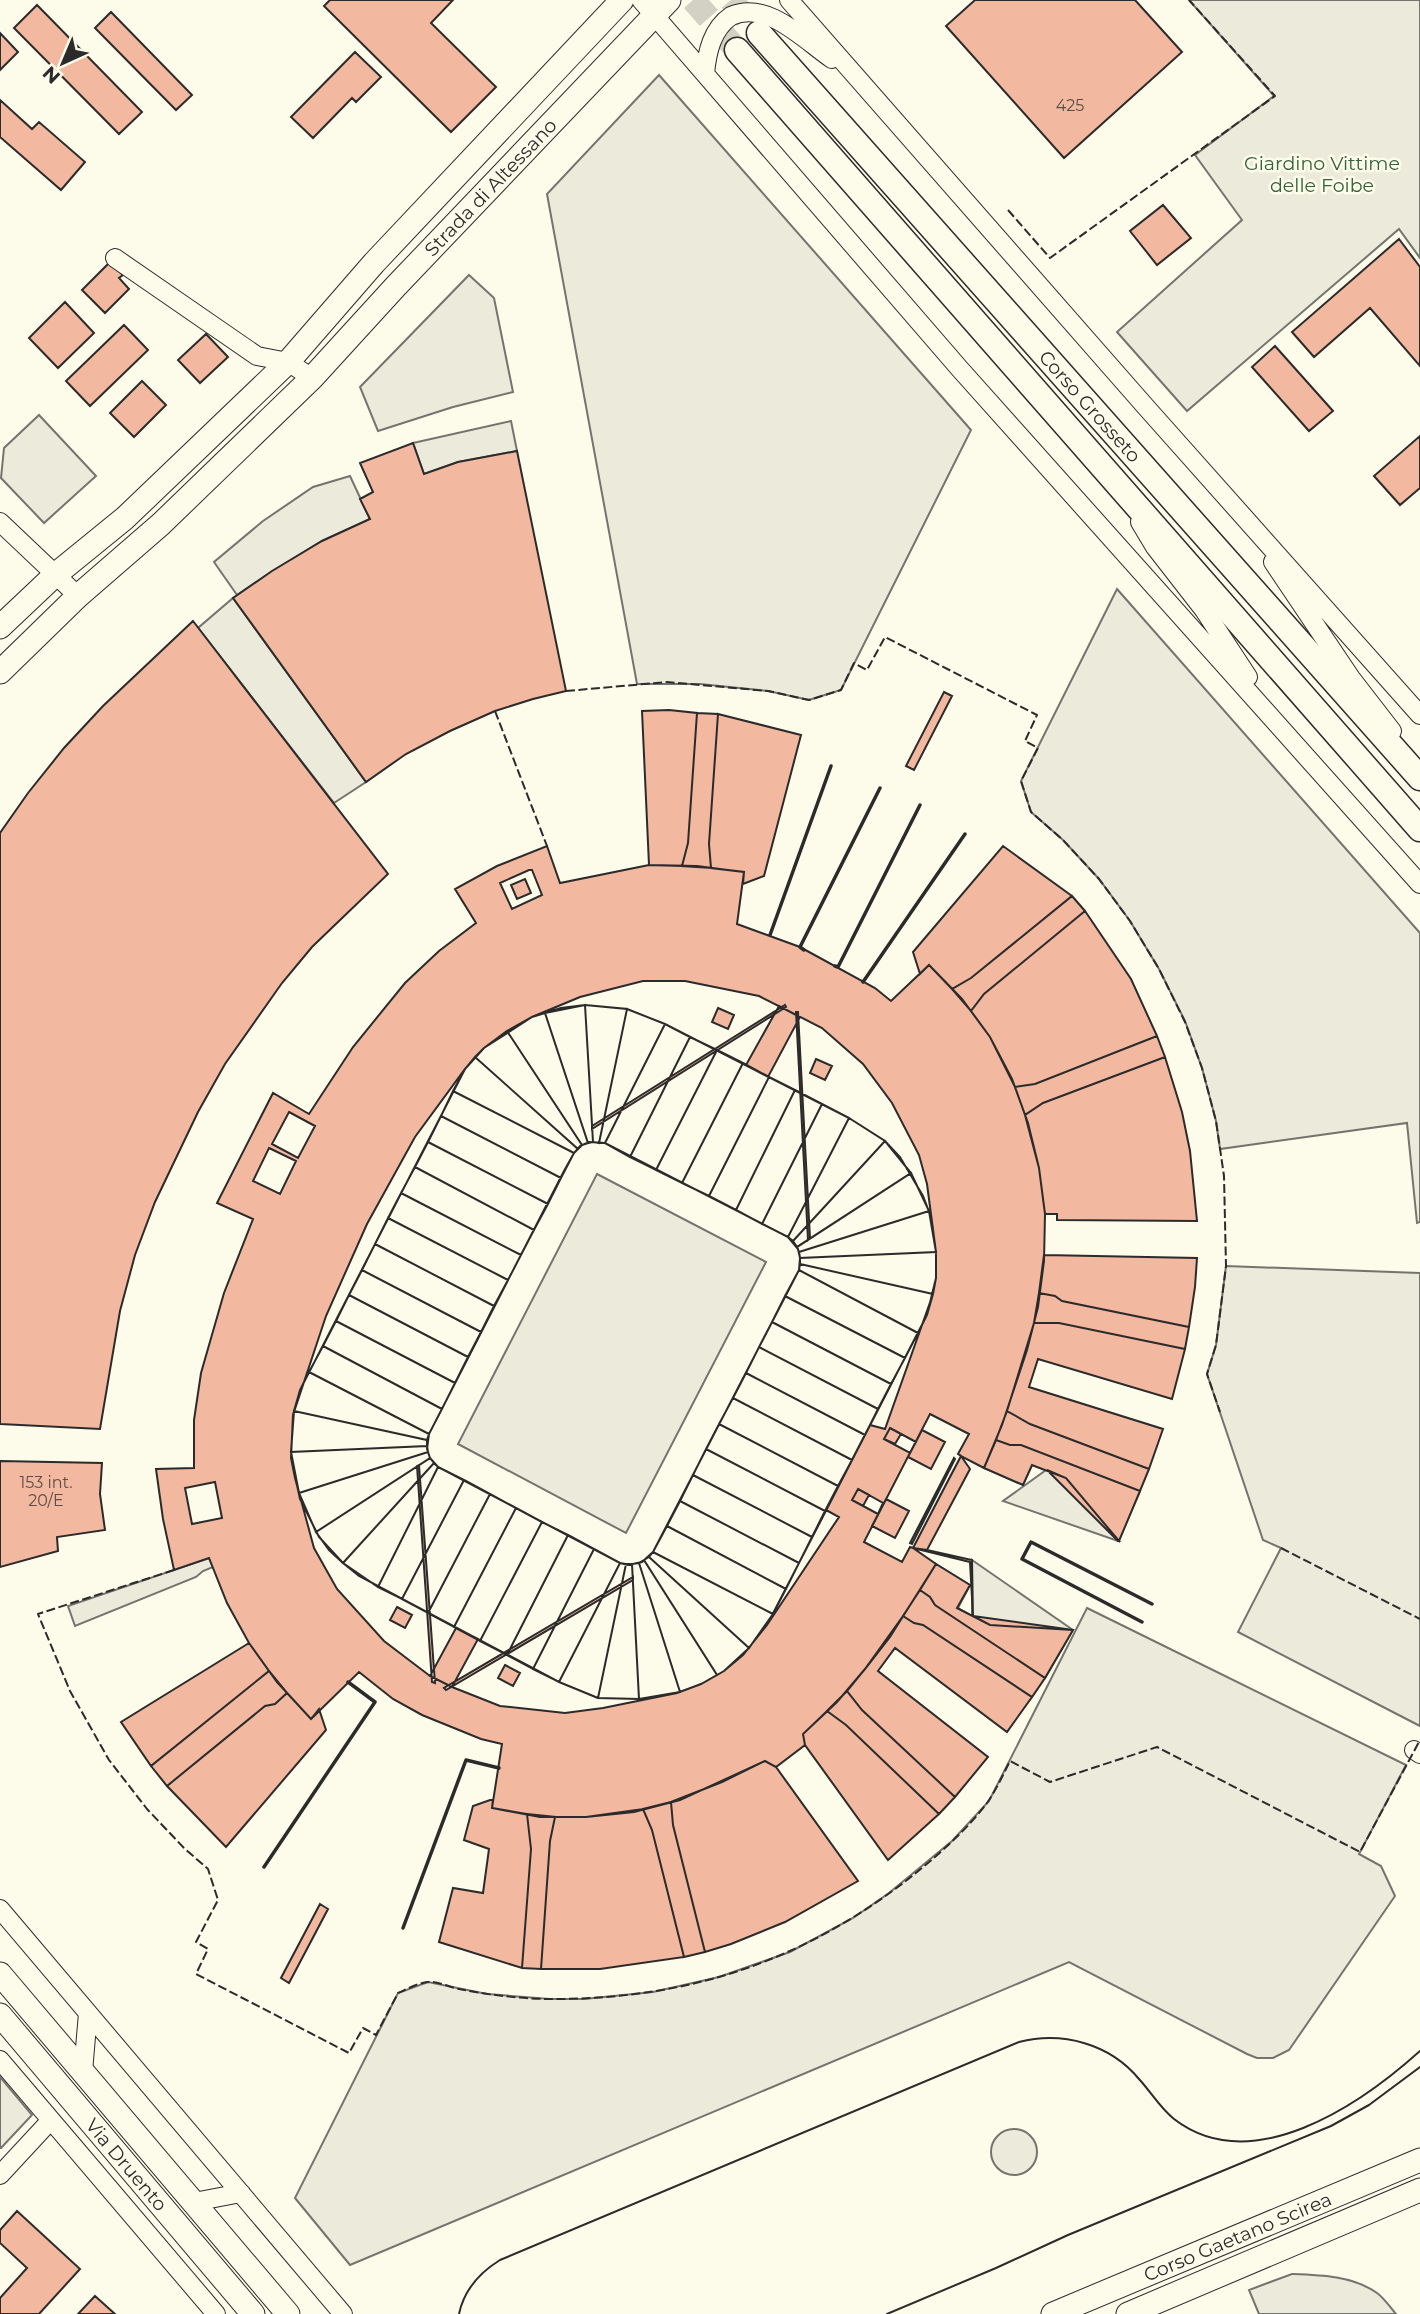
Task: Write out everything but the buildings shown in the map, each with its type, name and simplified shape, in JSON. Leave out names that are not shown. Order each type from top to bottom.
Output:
[{"type":"main road","name":"Corso Grosseto","points":[[760,33],[1420,778]]},
{"type":"main road","name":"Corso Grosseto","points":[[737,50],[1420,829]]},
{"type":"street","name":"Strada di Altessano","points":[[0,627],[55,575],[125,518],[288,362],[374,262],[622,0]]},
{"type":"street","name":"Corso Grosseto","points":[[789,0],[1420,715]]},
{"type":"street","name":"Strada di Altessano","points":[[0,672],[78,596],[161,524],[312,379],[655,5]]},
{"type":"street","name":"Corso Grosseto","points":[[655,5],[705,74],[932,338],[1420,884]]},
{"type":"street","name":"Corso Grosseto","points":[[705,74],[711,42],[721,25],[737,12],[758,8],[780,18],[857,77]]},
{"type":"street","points":[[116,258],[257,356],[288,362],[312,379]]},
{"type":"street","name":"Corso Grosseto","points":[[1118,486],[1155,547],[1204,610],[1271,715]]},
{"type":"street","points":[[0,522],[78,596]]},
{"type":"street","name":"Corso Grosseto","points":[[1254,528],[1288,586],[1351,678],[1420,771]]},
{"type":"street","points":[[0,1909],[343,2314]]},
{"type":"street","name":"Via Druento","points":[[0,1974],[288,2314]]},
{"type":"street","points":[[83,2072],[88,2013]]},
{"type":"street","name":"Via Druento","points":[[0,2015],[253,2314]]},
{"type":"street","name":"Via Druento","points":[[0,2060],[216,2314]]},
{"type":"street","points":[[0,2175],[50,2120]]},
{"type":"street","name":"Corso Gaetano Scirea","points":[[1053,2314],[1420,2160]]},
{"type":"street","name":"Corso Gaetano Scirea","points":[[1128,2314],[1420,2190]]},
{"type":"street","name":"Via Druento","points":[[194,2202],[241,2193]]},
{"type":"green space","name":"Giardino Vittime delle Foibe","points":[[1189,0],[1420,0],[1420,258],[1399,229],[1187,411],[1117,332],[1242,220],[1195,155],[1274,96]]},
{"type":"green space","points":[[597,1174],[766,1262],[626,1533],[458,1444]]},
{"type":"green space","points":[[996,1440],[1140,1491],[1118,1541],[1003,1501],[1046,1470],[1032,1465],[1023,1485],[984,1468]]},
{"type":"green space","points":[[209,1558],[213,1567],[196,1577],[75,1626],[68,1606]]},
{"type":"green space","points":[[972,1560],[1073,1630],[1045,1678],[935,1605],[936,1564],[970,1585],[958,1608],[972,1616]]},
{"type":"green space","points":[[1014,2129],[1031,2135],[1037,2152],[1031,2169],[1014,2175],[997,2169],[991,2152],[997,2135]]},
{"type":"green space","points":[[1292,2274],[1325,2276],[1358,2283],[1380,2295],[1396,2314],[1259,2314],[1249,2290]]},
{"type":"shaded area","points":[[659,75],[971,430],[841,690],[809,700],[768,691],[700,684],[637,684],[547,194]]},
{"type":"shaded area","points":[[469,275],[494,298],[513,392],[453,407],[378,431],[360,387]]},
{"type":"shaded area","points":[[39,415],[96,476],[44,523],[1,478],[4,448]]},
{"type":"shaded area","points":[[511,421],[517,451],[458,462],[424,474],[413,443]]},
{"type":"shaded area","points":[[350,476],[370,519],[322,541],[237,595],[214,562],[263,521],[313,487]]},
{"type":"shaded area","points":[[1117,589],[1420,933],[1420,1222],[1417,1223],[1407,1123],[1220,1149],[1216,1121],[1202,1068],[1185,1021],[1159,969],[1130,921],[1099,879],[1063,840],[1031,812],[1021,781]]},
{"type":"shaded area","points":[[233,598],[366,782],[334,803],[198,628]]},
{"type":"shaded area","points":[[1226,1266],[1420,1273],[1420,1726],[1238,1632],[1281,1548],[1263,1540],[1207,1374],[1216,1345]]},
{"type":"shaded area","points":[[1087,1608],[1406,1765],[1359,1854],[1381,1866],[1395,1896],[1289,2050],[1273,2058],[1257,2058],[1247,2054],[1069,1962],[350,2265],[295,2198],[398,1993],[428,1982],[487,1994],[550,1999],[584,1999],[653,1992],[719,1977],[790,1952],[853,1918],[889,1893],[952,1841],[989,1801]]},
{"type":"shaded area","points":[[0,2077],[32,2115],[1,2148],[0,2148]]},
{"type":"tunnel","points":[[693,0],[737,50]]},
{"type":"tunnel","points":[[731,0],[759,33]]},
{"type":"tram line","points":[[459,2314],[474,2283],[500,2260],[1019,2042],[1052,2038],[1085,2043],[1100,2049],[1127,2067],[1174,2119],[1205,2136],[1237,2141],[1270,2138],[1304,2128],[1367,2093],[1420,2051]]},
{"type":"tram line","points":[[887,2314],[1068,2235],[1331,2126],[1369,2105],[1420,2067]]},
{"type":"fence","points":[[1008,210],[1050,258],[1275,96],[1189,0]]},
{"type":"fence","points":[[566,691],[667,682],[768,691],[809,700],[841,690],[854,663],[867,670],[885,637],[1037,715],[1025,741],[1038,748],[1021,781],[1031,812],[1063,840],[1099,879],[1130,921],[1159,969],[1185,1022],[1202,1068],[1216,1121],[1224,1176],[1226,1266],[1216,1345],[1207,1374],[1220,1412]]},
{"type":"fence","points":[[495,711],[547,846]]},
{"type":"fence","points":[[1281,1548],[1420,1619]]},
{"type":"fence","points":[[174,1570],[38,1614],[70,1691],[109,1760],[147,1809],[208,1869],[218,1900],[196,1942],[208,1949],[196,1974],[349,2053],[363,2028],[376,2035],[398,1993],[424,1983],[435,1982],[470,1991],[518,1997],[602,1997],[650,1992],[696,1983],[784,1954],[867,1909],[929,1862],[960,1834],[987,1803],[1010,1761],[1050,1782],[1157,1747],[1360,1852],[1420,1740]]},
{"type":"wall","points":[[770,935],[831,766]]},
{"type":"wall","points":[[804,950],[800,947],[880,788]]},
{"type":"wall","points":[[835,966],[838,967],[920,805]]},
{"type":"wall","points":[[863,982],[965,834]]},
{"type":"wall","points":[[1142,1622],[1022,1559],[1031,1542],[1152,1604]]},
{"type":"wall","points":[[264,1867],[375,1702],[348,1682]]},
{"type":"wall","points":[[403,1928],[466,1760],[499,1768]]}]
